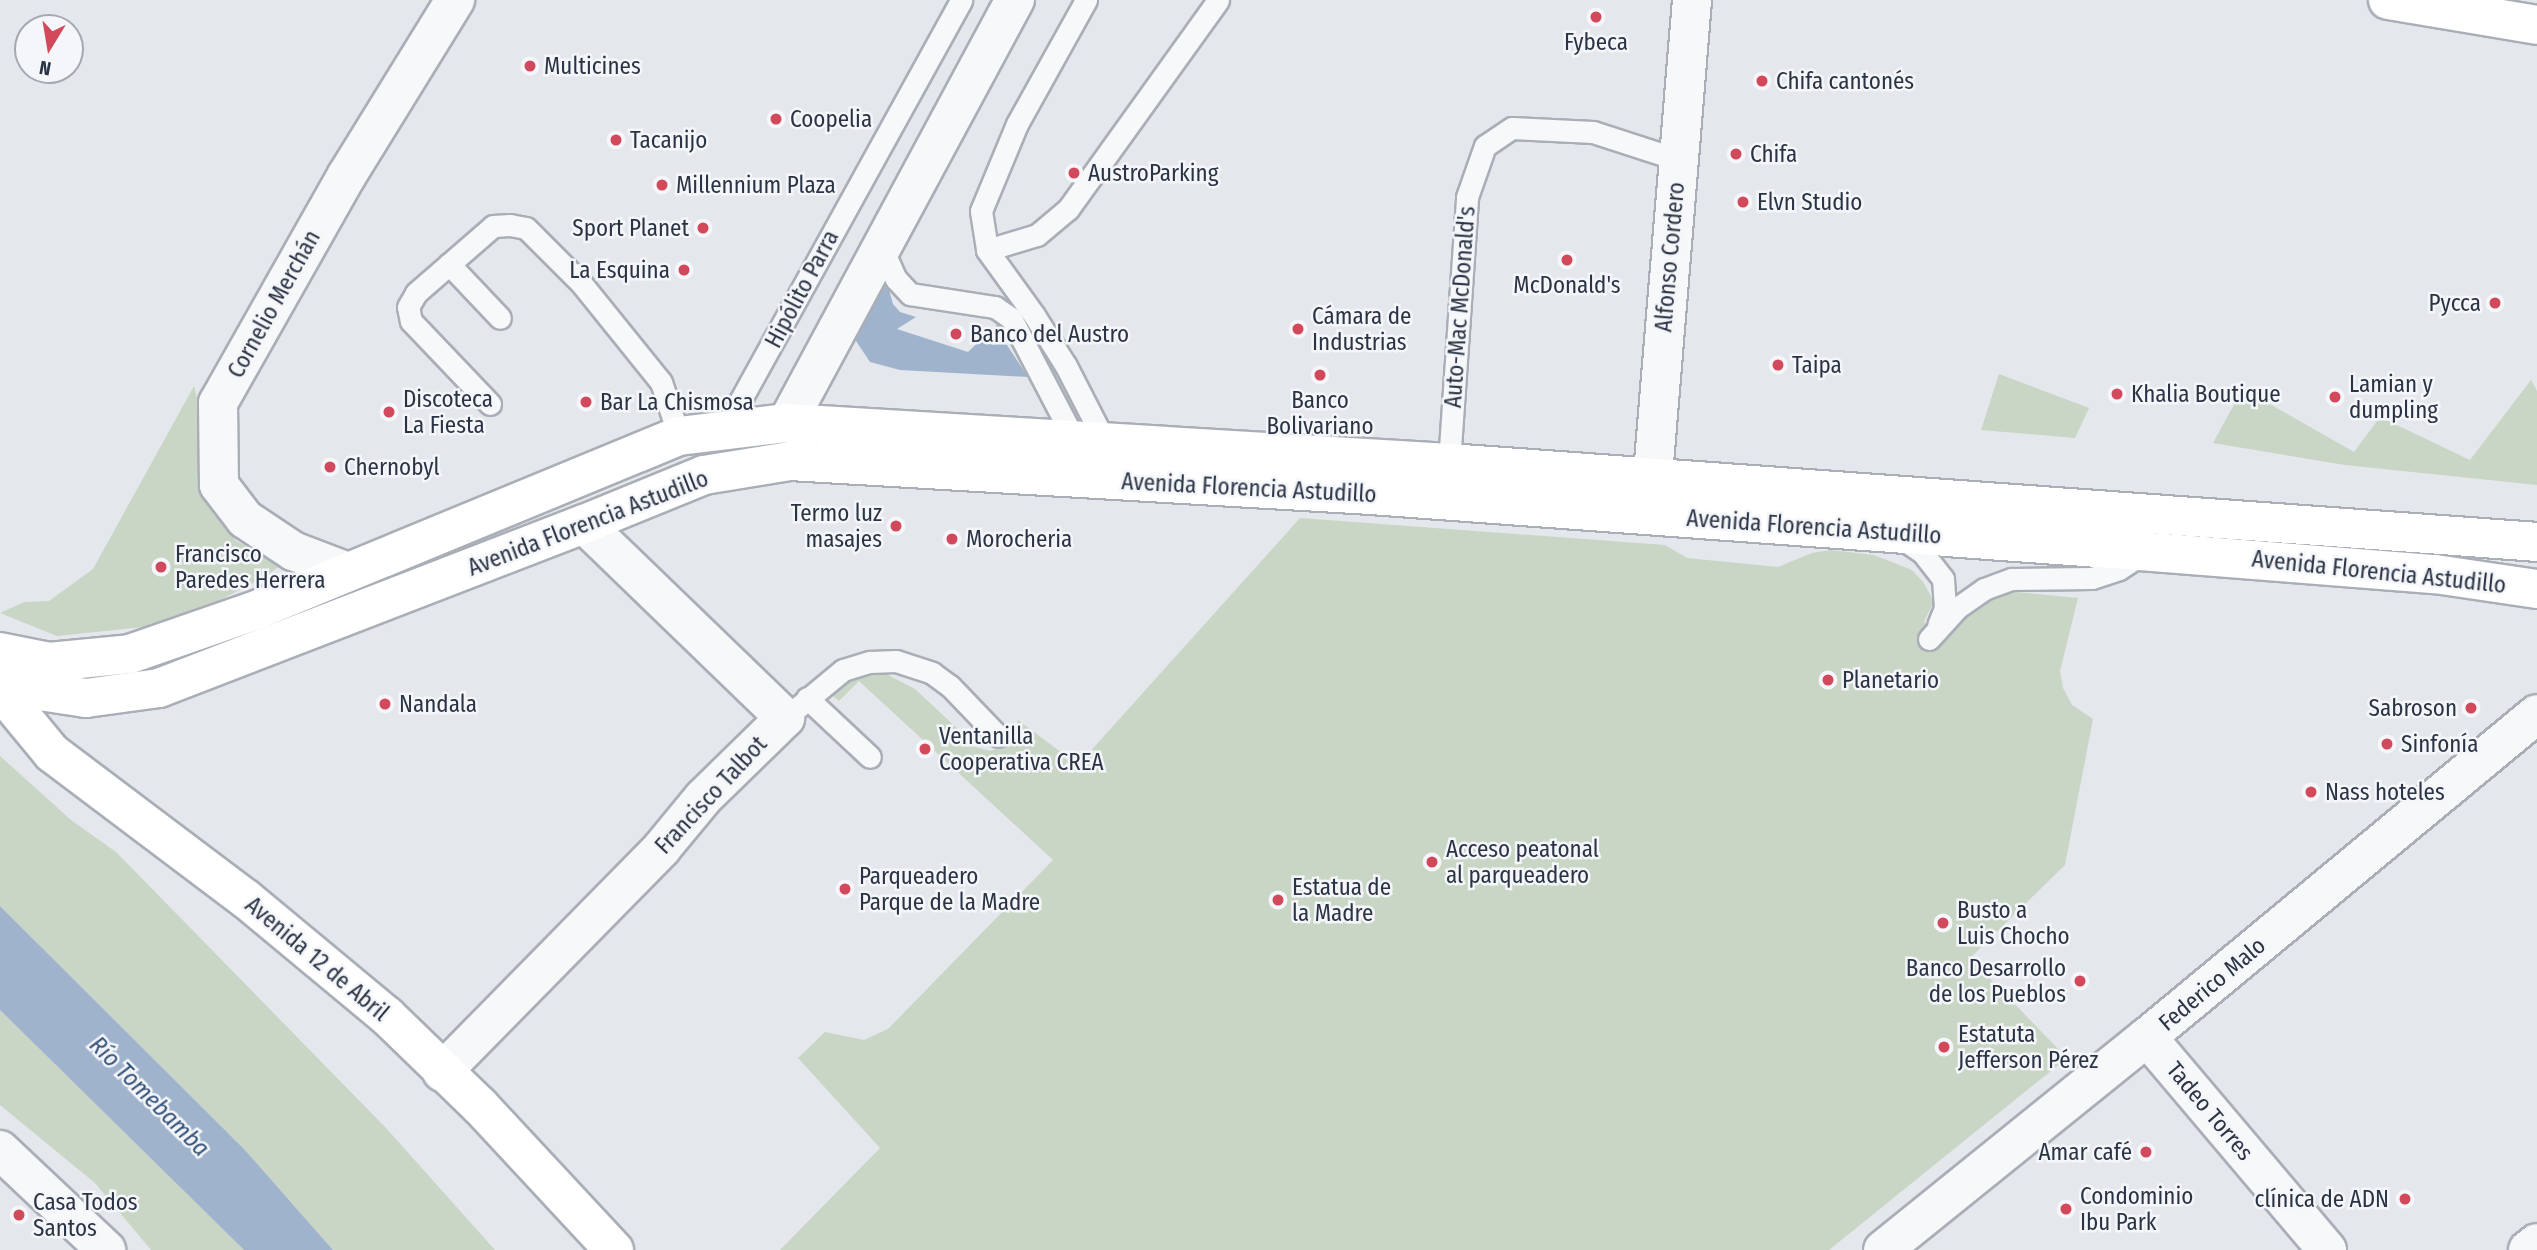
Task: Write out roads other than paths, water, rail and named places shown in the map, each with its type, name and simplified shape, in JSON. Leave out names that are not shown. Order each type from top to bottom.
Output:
[{"type":"main road","points":[[2388,0],[2537,25]]},
{"type":"main road","name":"Avenida Florencia Astudillo","points":[[0,652],[49,662],[130,654],[259,609],[680,436],[787,424],[1449,463],[2530,538]]},
{"type":"main road","name":"Avenida Florencia Astudillo","points":[[0,685],[86,698],[159,688],[704,475],[790,461],[1371,495],[1650,515],[2435,574],[2537,589]]},
{"type":"main road","name":"Avenida 12 de Abril","points":[[0,690],[52,753],[246,899],[387,1016],[506,1133],[614,1250]]},
{"type":"main road","points":[[0,717],[52,753]]},
{"type":"street","name":"Cornelio Merchán","points":[[348,572],[293,551],[245,519],[219,485],[218,403],[347,174],[455,0]]},
{"type":"street","points":[[787,424],[1015,0]]},
{"type":"street","name":"Alfonso Cordero","points":[[1650,515],[1692,0]]},
{"type":"street","name":"Francisco Talbot","points":[[442,1072],[661,849],[703,798],[796,708],[584,524]]},
{"type":"street","name":"Federico Malo","points":[[1883,1250],[2147,1037],[2537,713]]},
{"type":"street","name":"Tadeo Torres","points":[[2147,1037],[2327,1250]]},
{"type":"street","points":[[0,1150],[106,1250]]},
{"type":"street","points":[[2528,1250],[2537,1243]]},
{"type":"lane","name":"Hipólito Parra","points":[[724,430],[961,0]]},
{"type":"lane","points":[[1086,0],[1017,124],[981,211],[986,250],[1060,356],[1090,440]]},
{"type":"lane","points":[[986,250],[1037,236],[1068,209],[1219,0]]},
{"type":"lane","name":"Auto-Mac McDonald's","points":[[1449,463],[1467,197],[1485,146],[1512,128],[1593,132],[1679,160]]},
{"type":"lane","points":[[490,404],[411,321],[408,307],[416,293],[493,226],[510,225],[526,228],[581,283],[661,382],[680,436]]},
{"type":"lane","points":[[881,248],[896,279],[910,294],[995,307],[1011,318],[1090,440]]},
{"type":"lane","points":[[449,264],[500,318]]},
{"type":"lane","points":[[1895,533],[1922,552],[1943,579],[1945,608],[1929,639],[1957,608],[1984,589],[2012,579],[2092,578],[2119,569],[2133,561],[2140,551]]},
{"type":"lane","points":[[870,757],[796,708],[844,670],[870,662],[896,661],[932,673],[950,686],[998,736]]},
{"type":"water","points":[[887,283],[893,304],[900,312],[916,317],[897,329],[968,352],[1001,321],[1016,332],[1005,342],[1028,377],[900,370],[870,362],[856,341],[857,333]]},
{"type":"water","name":"Río Tomebamba","points":[[0,906],[244,1149],[333,1250],[244,1250],[0,1010]]},
{"type":"place","name":"Fybeca","points":[[1596,17]]},
{"type":"place","name":"Multicines","points":[[530,66]]},
{"type":"place","name":"Chifa cantonés","points":[[1762,81]]},
{"type":"place","name":"Coopelia","points":[[776,119]]},
{"type":"place","name":"Tacanijo","points":[[616,140]]},
{"type":"place","name":"Chifa","points":[[1736,154]]},
{"type":"place","name":"AustroParking","points":[[1074,173]]},
{"type":"place","name":"Millennium Plaza","points":[[662,185]]},
{"type":"place","name":"Elvn Studio","points":[[1743,202]]},
{"type":"place","name":"Sport Planet","points":[[703,228]]},
{"type":"place","name":"McDonald's","points":[[1567,260]]},
{"type":"place","name":"La Esquina","points":[[684,270]]},
{"type":"place","name":"Pycca","points":[[2495,303]]},
{"type":"place","name":"Cámara de Industrias","points":[[1298,329]]},
{"type":"place","name":"Banco del Austro","points":[[956,334]]},
{"type":"place","name":"Taipa","points":[[1778,365]]},
{"type":"place","name":"Banco Bolivariano","points":[[1320,375]]},
{"type":"place","name":"Khalia Boutique","points":[[2117,394]]},
{"type":"place","name":"Lamian y dumpling","points":[[2335,397]]},
{"type":"place","name":"Bar La Chismosa","points":[[586,402]]},
{"type":"place","name":"Discoteca La Fiesta","points":[[389,412]]},
{"type":"place","name":"Chernobyl","points":[[330,467]]},
{"type":"place","name":"Termo luz masajes","points":[[896,526]]},
{"type":"place","name":"Morocheria","points":[[952,539]]},
{"type":"place","name":"Francisco Paredes Herrera","points":[[161,567]]},
{"type":"place","name":"Planetario","points":[[1828,680]]},
{"type":"place","name":"Nandala","points":[[385,704]]},
{"type":"place","name":"Sabroson","points":[[2471,708]]},
{"type":"place","name":"Sinfonía","points":[[2387,744]]},
{"type":"place","name":"Ventanilla Cooperativa CREA","points":[[925,749]]},
{"type":"place","name":"Nass hoteles","points":[[2311,792]]},
{"type":"place","name":"Acceso peatonal al parqueadero","points":[[1432,862]]},
{"type":"place","name":"Parqueadero Parque de la Madre","points":[[845,889]]},
{"type":"place","name":"Estatua de la Madre","points":[[1278,900]]},
{"type":"place","name":"Busto a Luis Chocho","points":[[1943,923]]},
{"type":"place","name":"Banco Desarrollo de los Pueblos","points":[[2080,981]]},
{"type":"place","name":"Estatuta Jefferson Pérez","points":[[1944,1047]]},
{"type":"place","name":"Amar café","points":[[2146,1152]]},
{"type":"place","name":"clínica de ADN","points":[[2405,1199]]},
{"type":"place","name":"Condominio Ibu Park","points":[[2066,1209]]},
{"type":"place","name":"Casa Todos Santos","points":[[19,1215]]}]
